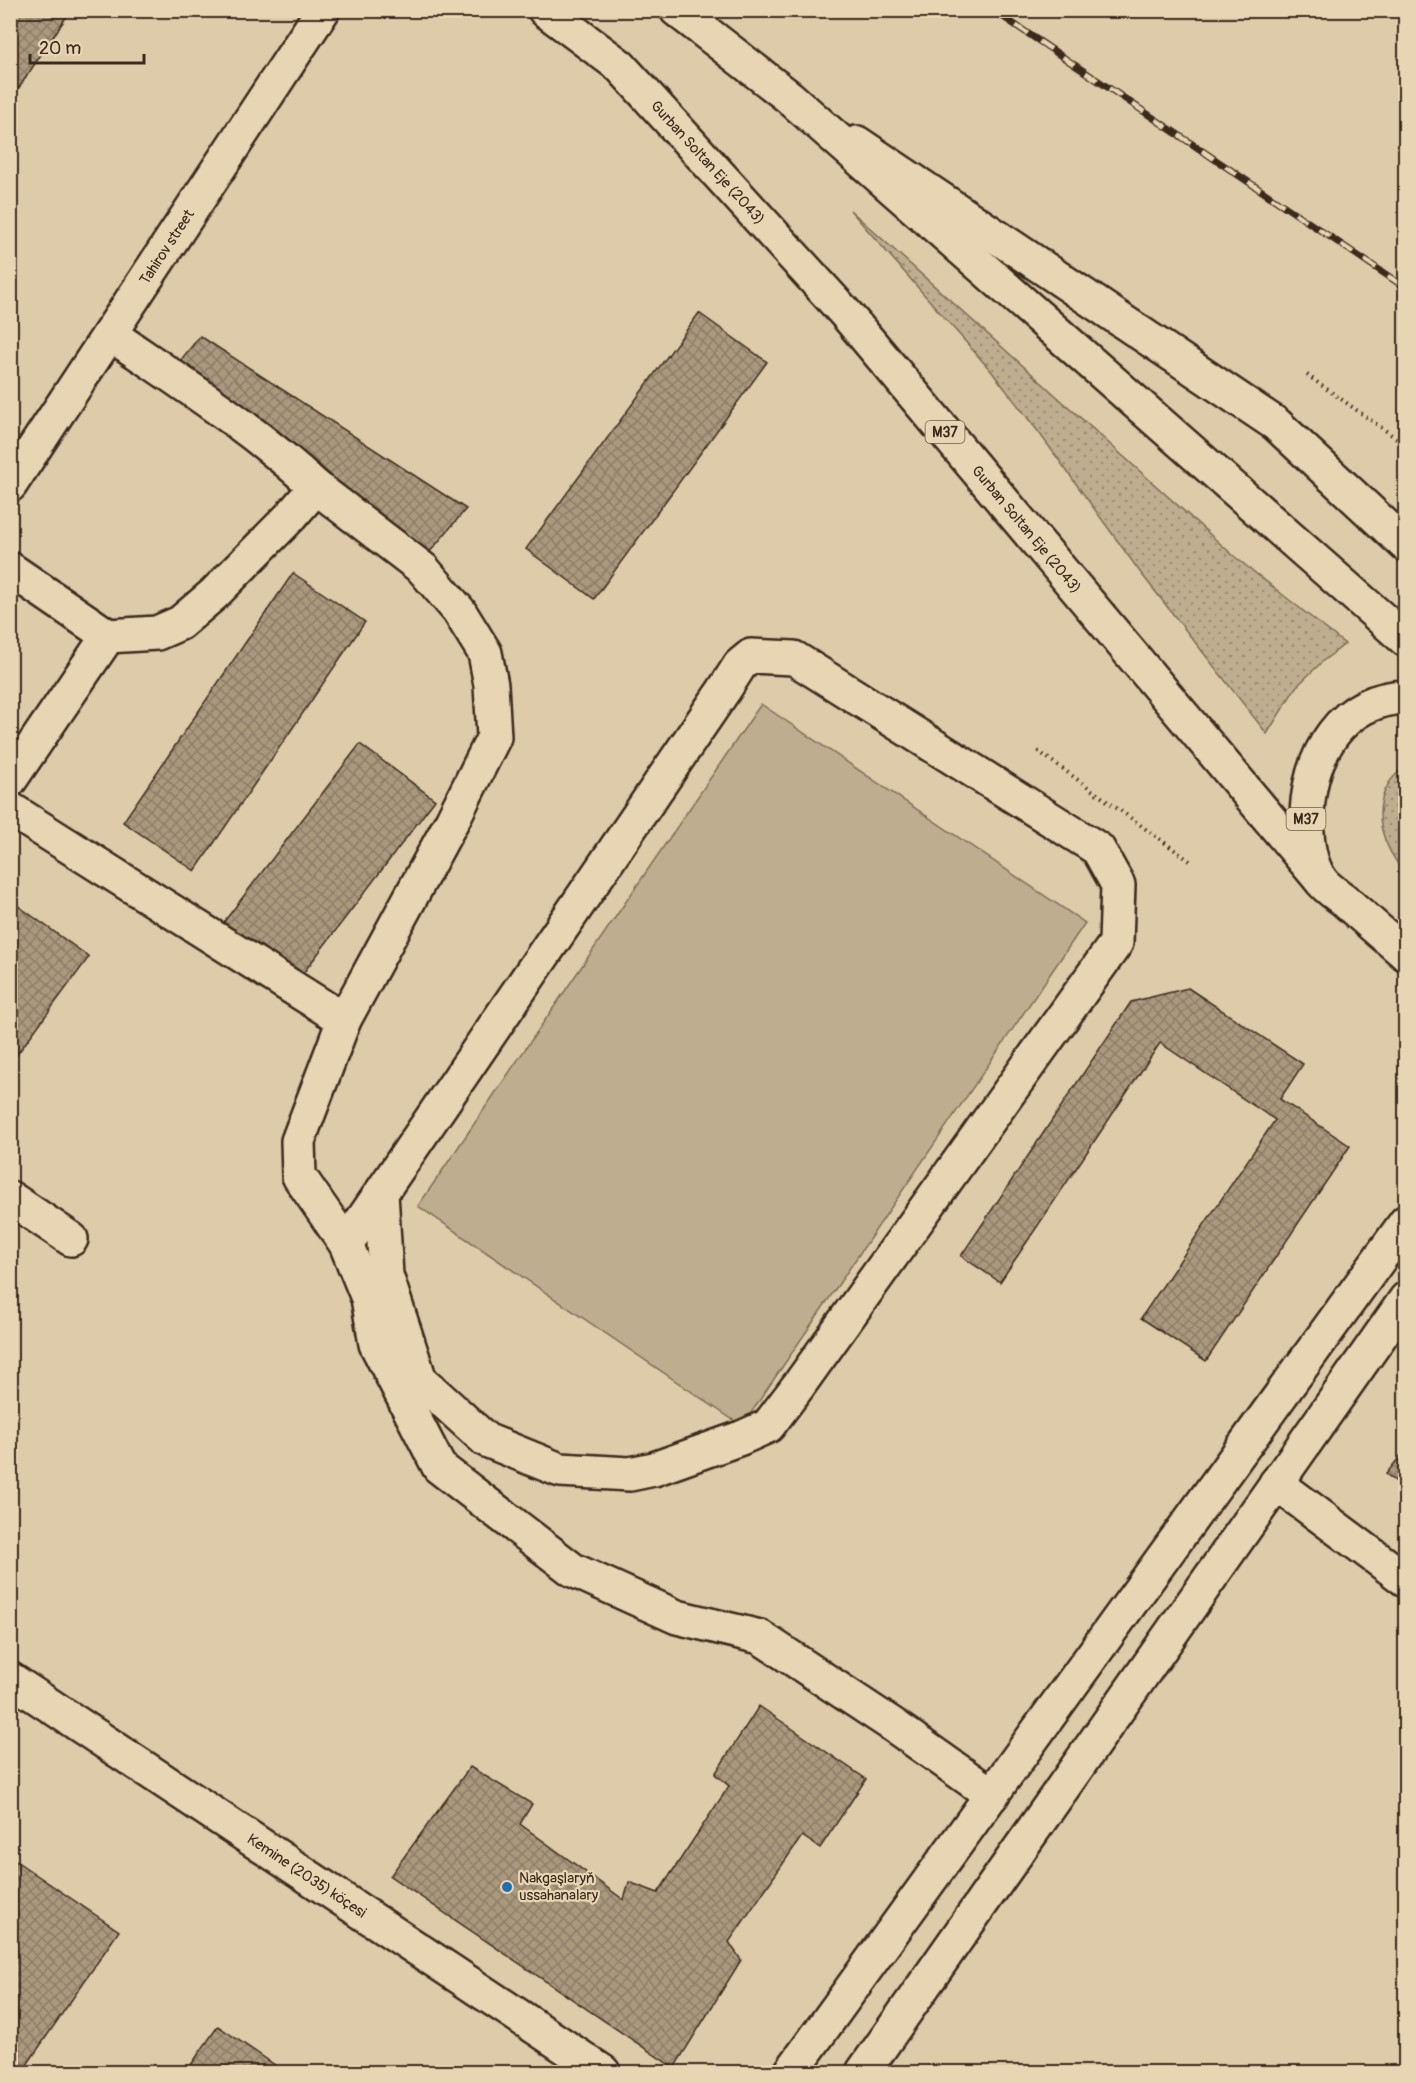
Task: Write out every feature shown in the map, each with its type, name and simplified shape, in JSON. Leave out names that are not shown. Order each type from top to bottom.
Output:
[{"type":"main road","name":"Tahirov street","points":[[10,485],[323,10]]},
{"type":"main road","name":"Gurban Soltan Eje (2043)","points":[[545,10],[620,66],[846,314],[1320,879],[1406,954]]},
{"type":"main road","points":[[677,10],[789,97],[1406,640]]},
{"type":"main road","points":[[789,97],[1276,424],[1406,545]]},
{"type":"main road","points":[[110,334],[206,400],[423,569],[459,611],[485,653],[491,685],[494,737],[458,810],[344,1020],[298,1141],[299,1176],[346,1244],[368,1298],[376,1344],[439,1467],[573,1570],[677,1617],[760,1637],[893,1725],[992,1795]]},
{"type":"main road","points":[[10,569],[108,636],[157,633],[180,623],[229,579],[316,487]]},
{"type":"main road","points":[[10,780],[108,636]]},
{"type":"main road","points":[[346,1244],[740,665],[751,656],[794,658],[1098,849],[1118,885],[1116,943],[768,1426],[741,1438],[654,1469],[630,1474],[560,1470],[486,1440],[420,1380],[386,1275],[381,1193]]},
{"type":"main road","name":"Gurban Soltan Eje (2043)","points":[[1320,879],[1308,848],[1306,828],[1307,800],[1312,774],[1320,752],[1335,731],[1352,715],[1371,704],[1406,697]]},
{"type":"main road","points":[[10,809],[344,1020]]},
{"type":"main road","points":[[10,1198],[71,1239]]},
{"type":"main road","points":[[791,2073],[1406,1222]]},
{"type":"main road","points":[[863,2073],[1406,1299]]},
{"type":"main road","points":[[1276,1483],[1406,1580]]},
{"type":"main road","name":"Kemine (2035) köçesi","points":[[10,1679],[603,2073]]},
{"type":"path","points":[[1307,375],[1406,446]]},
{"type":"path","points":[[1038,751],[1190,861]]},
{"type":"shaded area","points":[[850,210],[1235,557],[1345,644],[1296,687],[1267,734],[1140,572],[992,372]]},
{"type":"shaded area","points":[[761,704],[1085,923],[742,1426],[418,1206]]},
{"type":"shaded area","points":[[1405,766],[1405,873],[1391,853],[1380,819],[1383,795],[1391,780]]},
{"type":"building","points":[[10,10],[71,10],[10,101]]},
{"type":"building","points":[[699,313],[767,362],[594,599],[526,549]]},
{"type":"building","points":[[200,336],[466,509],[423,560],[160,386]]},
{"type":"building","points":[[293,573],[365,622],[195,871],[123,822]]},
{"type":"building","points":[[360,744],[435,800],[285,997],[210,940]]},
{"type":"building","points":[[10,900],[89,957],[10,1064]]},
{"type":"building","points":[[1188,988],[1303,1064],[1280,1099],[1350,1146],[1206,1361],[1141,1318],[1275,1120],[1160,1043],[1000,1282],[961,1256],[1131,1002]]},
{"type":"building","points":[[1406,1449],[1406,1489],[1386,1474]]},
{"type":"building","name":"Nakgaşlaryň ussahanalary","points":[[759,1706],[866,1779],[820,1848],[802,1836],[729,1942],[741,1960],[674,2068],[390,1876],[470,1767],[532,1804],[520,1824],[624,1900],[629,1882],[658,1893],[729,1786],[715,1774]]},
{"type":"building","points":[[10,1857],[119,1931],[22,2072],[10,2072]]},
{"type":"building","points":[[218,2026],[285,2072],[186,2072]]},
{"type":"railway","points":[[993,10],[1406,288]]},
{"type":"place","name":"Nakgaşlaryň ussahanalary","points":[[507,1887]]}]
